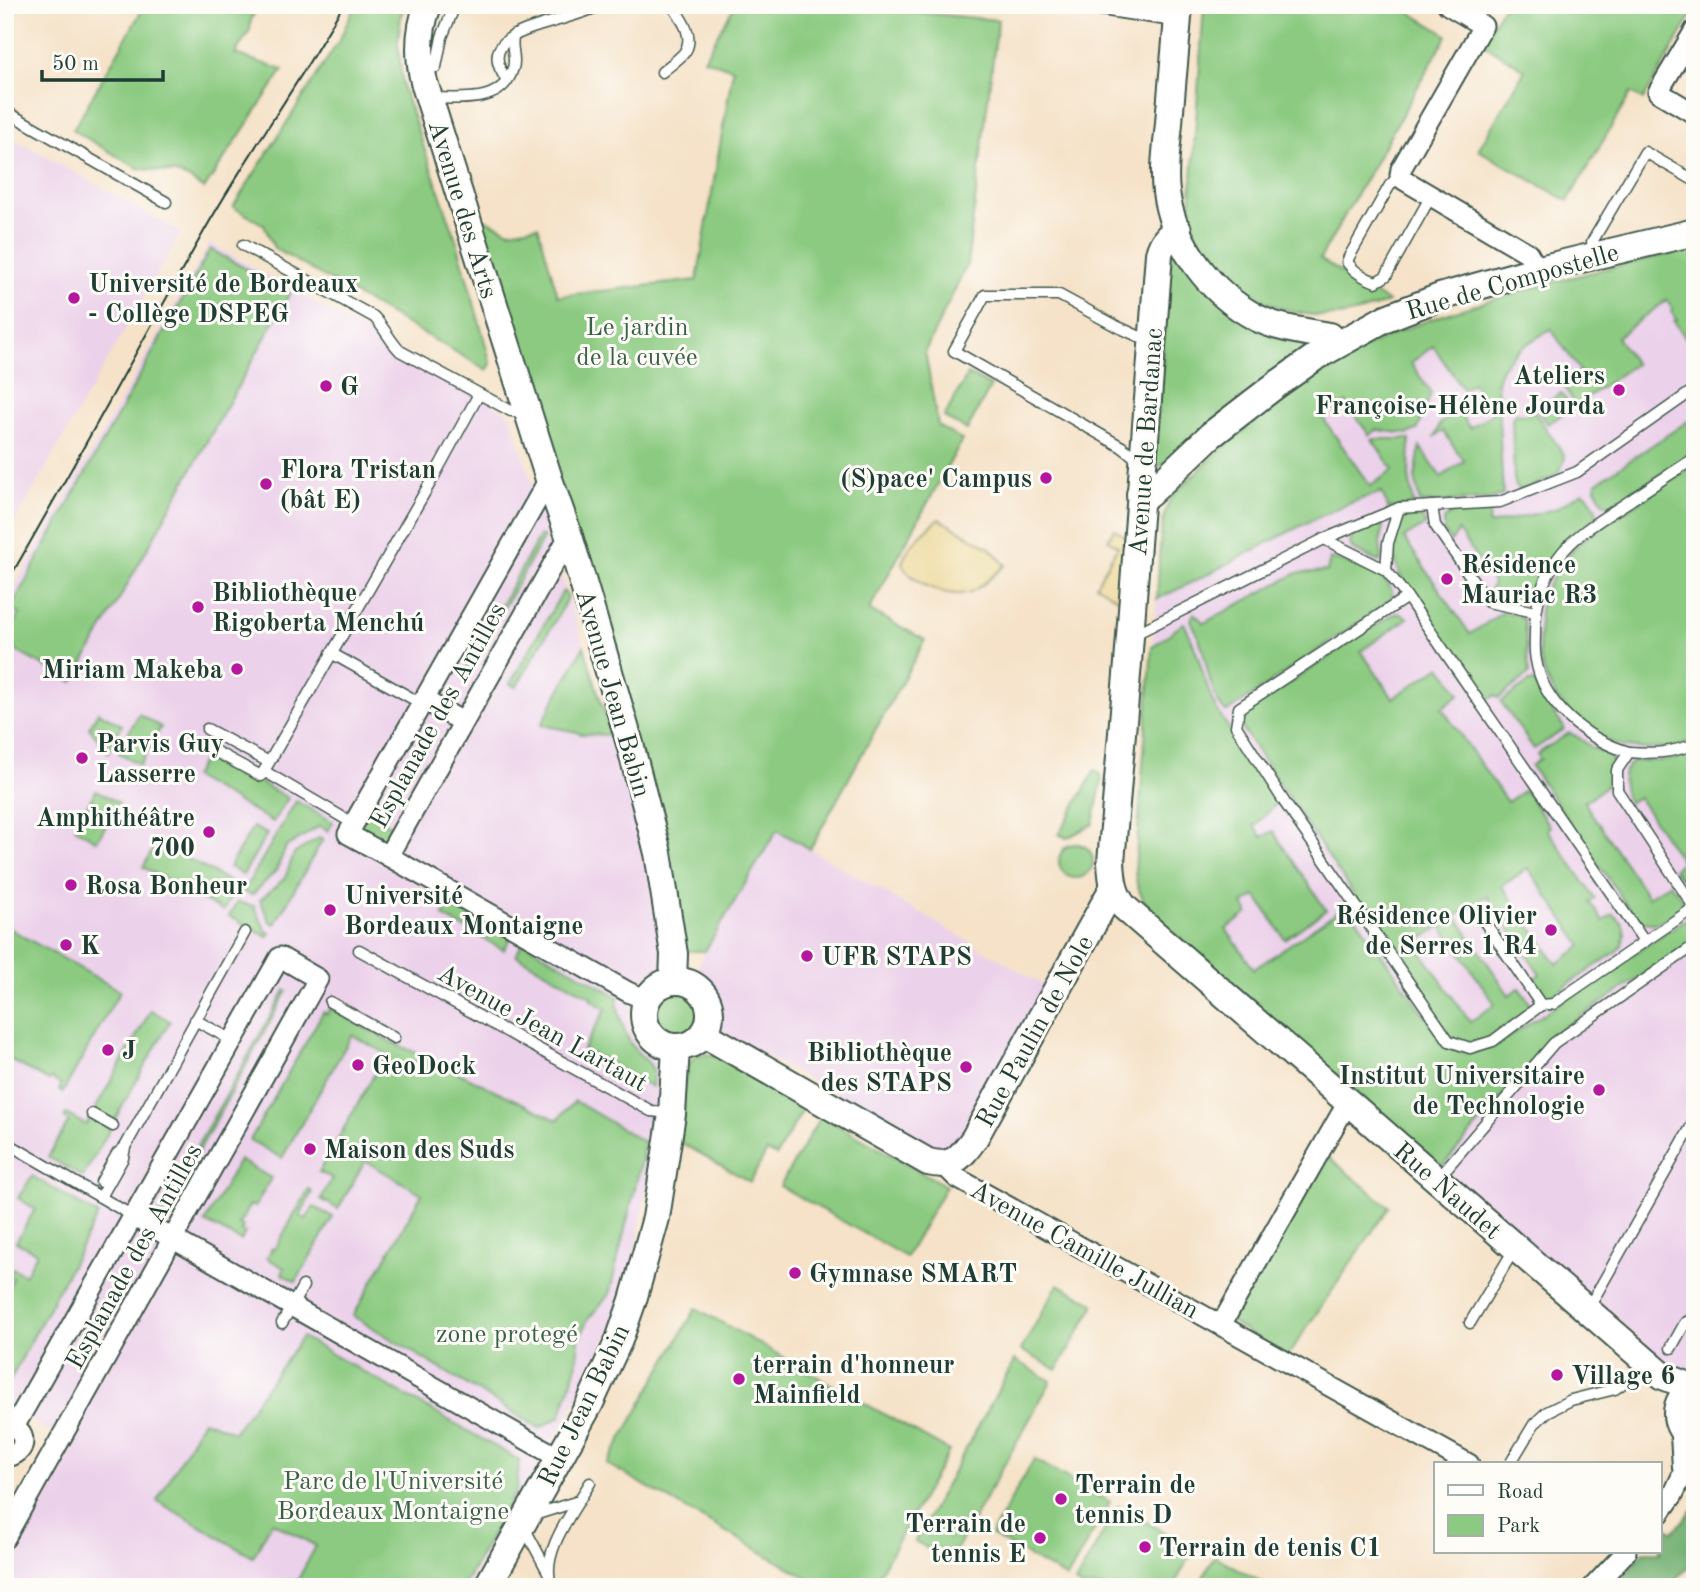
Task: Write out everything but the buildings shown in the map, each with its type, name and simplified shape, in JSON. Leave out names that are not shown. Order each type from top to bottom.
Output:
[{"type":"street","name":"Avenue des Arts","points":[[428,5],[419,50],[424,82],[528,411]]},
{"type":"street","points":[[1448,5],[1483,26],[1400,175],[1404,180],[1528,253],[1535,270]]},
{"type":"street","points":[[1110,6],[1179,11],[1165,173],[1168,204],[1185,246],[1203,272],[1240,307],[1283,327],[1330,336],[1335,345]]},
{"type":"street","points":[[1695,30],[1658,92],[1695,114]]},
{"type":"street","name":"Avenue de Bardanac","points":[[1113,888],[1111,862],[1159,254],[1168,236],[1178,230]]},
{"type":"street","name":"Rue de Compostelle","points":[[1140,494],[1149,494],[1211,435],[1272,388],[1335,345],[1386,318],[1440,297],[1535,270],[1695,232]]},
{"type":"street","name":"Avenue Jean Babin","points":[[528,411],[569,536],[630,744],[658,853],[674,954],[673,981]]},
{"type":"street","name":"Esplanade des Antilles","points":[[549,479],[348,834],[388,856],[569,536]]},
{"type":"street","points":[[423,702],[463,722]]},
{"type":"street","points":[[388,856],[646,1000]]},
{"type":"street","name":"Rue Naudet","points":[[1113,888],[1124,907],[1436,1180],[1467,1199],[1515,1248],[1656,1371],[1688,1393],[1676,1416],[1690,1450]]},
{"type":"street","name":"Rue Paulin de Nole","points":[[944,1165],[954,1162],[974,1139],[1113,888]]},
{"type":"street","name":"Esplanade des Antilles","points":[[5,1538],[318,979],[280,957],[14,1433]]},
{"type":"street","points":[[673,981],[692,984],[700,990],[706,998],[710,1017],[704,1034],[696,1042],[676,1048],[655,1040],[648,1032],[643,1011],[646,1000],[653,991],[662,984],[673,981]]},
{"type":"street","name":"Avenue Camille Jullian","points":[[704,1034],[928,1162],[944,1165],[957,1178],[1465,1462]]},
{"type":"street","name":"Rue Jean Babin","points":[[487,1587],[602,1379],[633,1300],[656,1219],[672,1114],[676,1048]]},
{"type":"street","points":[[1221,1325],[1348,1102]]},
{"type":"street","points":[[133,1216],[173,1239],[287,1315],[559,1458]]},
{"type":"street","points":[[5,1457],[19,1452],[14,1433]]},
{"type":"street","points":[[14,1433],[49,1460]]},
{"type":"street","points":[[1662,1510],[1673,1495],[1690,1450]]},
{"type":"street","points":[[1593,1587],[1623,1554]]},
{"type":"lane","points":[[436,67],[442,37],[455,5]]},
{"type":"lane","points":[[507,80],[499,67],[498,52],[507,39],[521,31],[602,5]]},
{"type":"lane","points":[[662,72],[686,51],[689,38],[685,24],[672,5]]},
{"type":"lane","points":[[430,98],[488,95],[504,87],[514,68],[514,35]]},
{"type":"lane","points":[[5,111],[166,202]]},
{"type":"lane","points":[[1595,255],[1592,242],[1645,152],[1695,181]]},
{"type":"lane","points":[[1400,175],[1390,186],[1349,257],[1348,264],[1355,271],[1376,282],[1386,276],[1432,197]]},
{"type":"lane","points":[[243,245],[374,317],[400,351],[512,411],[528,411]]},
{"type":"lane","points":[[1143,463],[1122,447],[954,351],[985,295],[1059,295],[1116,326],[1138,336],[1152,338]]},
{"type":"lane","points":[[1130,637],[1324,539],[1399,508],[1500,502],[1577,472],[1695,390]]},
{"type":"lane","points":[[207,747],[261,776],[479,394]]},
{"type":"lane","points":[[1695,458],[1578,536],[1558,558],[1543,584],[1535,612],[1536,662],[1544,684],[1552,700],[1584,731],[1604,743],[1629,752],[1657,754],[1695,744]]},
{"type":"lane","points":[[1432,506],[1435,526],[1488,602],[1535,612]]},
{"type":"lane","points":[[1386,570],[1388,542],[1399,508]]},
{"type":"lane","points":[[1324,539],[1386,570],[1644,941]]},
{"type":"lane","points":[[1407,597],[1239,708],[1236,726],[1285,803],[1449,1041],[1470,1048],[1493,1041],[1541,1005],[1553,1004],[1694,907],[1616,790],[1617,770],[1629,752]]},
{"type":"lane","points":[[331,653],[423,702]]},
{"type":"lane","points":[[207,729],[354,824]]},
{"type":"lane","points":[[1478,912],[1541,1005]]},
{"type":"lane","points":[[101,1197],[125,1147],[245,932]]},
{"type":"lane","points":[[1436,1180],[1554,1042],[1695,945]]},
{"type":"lane","name":"Avenue Jean Lartaut","points":[[359,950],[651,1111],[672,1114]]},
{"type":"lane","points":[[330,1002],[394,1038]]},
{"type":"lane","points":[[195,1020],[232,1040]]},
{"type":"lane","points":[[92,1114],[113,1126]]},
{"type":"lane","points":[[1587,1311],[1695,1120]]},
{"type":"lane","points":[[5,1142],[133,1216]]},
{"type":"lane","points":[[101,1182],[117,1154],[125,1147]]},
{"type":"lane","points":[[1470,1323],[1515,1248]]},
{"type":"lane","points":[[287,1315],[303,1286]]},
{"type":"lane","points":[[1671,1348],[1685,1323],[1695,1320]]},
{"type":"lane","points":[[1511,1462],[1534,1424],[1546,1412],[1571,1400],[1615,1389],[1656,1371]]},
{"type":"lane","points":[[548,1572],[551,1550],[590,1483]]},
{"type":"lane","points":[[552,1587],[524,1520],[579,1501]]},
{"type":"shaded area","name":"Université de Bordeaux - Collège DSPEG","points":[[5,134],[181,232],[5,539]]},
{"type":"shaded area","name":"Université Bordeaux Montaigne","points":[[210,243],[510,414],[629,789],[648,866],[662,953],[661,966],[641,981],[633,997],[629,1022],[635,1041],[662,1066],[662,1090],[628,1294],[566,1421],[466,1587],[5,1587],[5,1573],[75,1445],[5,1407],[5,604]]},
{"type":"shaded area","points":[[1695,249],[1695,1388],[1162,923],[1143,900],[1137,886],[1135,870],[1163,516],[1172,496],[1248,426],[1285,398],[1361,349],[1417,323],[1458,310],[1529,289]]},
{"type":"shaded area","points":[[777,830],[1045,986],[968,1124],[957,1139],[943,1148],[932,1146],[725,1034],[721,1029],[721,1011],[717,996],[700,972],[699,964]]},
{"type":"green space","points":[[145,5],[258,5],[250,30],[235,54],[283,70],[204,189],[175,173],[137,168],[73,130]]},
{"type":"green space","points":[[355,5],[406,5],[401,15],[398,43],[403,88],[457,242],[491,364],[487,370],[274,248],[264,225],[233,207],[340,39]]},
{"type":"green space","name":"Le jardin de la cuvée","points":[[735,5],[853,5],[998,20],[967,265],[925,351],[938,426],[962,440],[869,610],[925,640],[810,849],[777,830],[705,951],[681,951],[478,216],[509,231],[538,226],[558,296],[697,280],[733,69],[704,59]]},
{"type":"green space","points":[[1204,5],[1398,5],[1447,35],[1320,259],[1388,302],[1336,316],[1293,311],[1254,296],[1236,284],[1207,253],[1196,234],[1190,208]]},
{"type":"green space","points":[[1504,5],[1695,5],[1695,10],[1643,100],[1631,93],[1568,201],[1478,150],[1525,70],[1482,43]]},
{"type":"green space","points":[[210,249],[290,293],[73,682],[5,645],[5,640],[20,614],[10,609]]},
{"type":"green space","points":[[1695,249],[1695,351],[1674,321],[1677,320],[1667,300],[1617,337],[1635,364],[1576,405],[1562,384],[1580,371],[1551,329],[1518,351],[1504,365],[1497,382],[1503,495],[1489,499],[1420,503],[1415,478],[1420,447],[1441,477],[1464,461],[1443,431],[1435,436],[1440,424],[1448,418],[1449,398],[1470,428],[1493,413],[1473,383],[1463,389],[1433,346],[1411,363],[1431,393],[1418,429],[1408,434],[1377,430],[1369,435],[1346,402],[1323,418],[1370,486],[1393,470],[1372,439],[1410,439],[1409,477],[1414,504],[1388,509],[1382,492],[1356,501],[1157,599],[1164,517],[1172,496],[1238,435],[1309,381],[1376,342],[1443,315],[1569,278]]},
{"type":"green space","points":[[1173,253],[1307,343],[1308,348],[1160,466],[1154,461]]},
{"type":"green space","points":[[968,374],[991,386],[967,430],[944,417]]},
{"type":"green space","points":[[1561,393],[1572,408],[1548,424],[1537,409]]},
{"type":"green space","points":[[1534,411],[1565,456],[1560,471],[1555,476],[1520,490],[1514,479],[1512,418],[1516,414],[1524,415]]},
{"type":"green space","points":[[1688,421],[1695,430],[1695,451],[1614,505],[1605,503],[1595,488],[1596,483]]},
{"type":"green space","points":[[1695,465],[1695,741],[1676,747],[1625,747],[1608,741],[1572,716],[1556,698],[1539,656],[1540,609],[1547,587],[1561,563],[1577,545]]},
{"type":"green space","points":[[1583,492],[1592,502],[1597,515],[1555,552],[1528,598],[1521,603],[1507,602],[1490,593],[1493,582],[1458,531],[1451,542],[1444,532],[1444,520],[1459,511],[1490,508],[1489,525],[1555,509]]},
{"type":"green space","points":[[1411,516],[1420,517],[1426,524],[1404,538],[1470,634],[1503,612],[1517,614],[1524,620],[1529,674],[1499,698],[1496,695],[1486,701],[1404,583],[1394,556],[1393,536],[1402,521]]},
{"type":"green space","points":[[1376,523],[1383,527],[1380,542],[1382,558],[1379,562],[1352,549],[1350,542],[1357,532]]},
{"type":"green space","points":[[540,535],[544,537],[469,669],[466,668]]},
{"type":"green space","points":[[1330,559],[1381,578],[1391,589],[1391,600],[1226,712],[1217,700],[1208,673],[1202,647],[1191,620],[1194,613],[1204,623],[1297,573],[1327,571]]},
{"type":"green space","points":[[563,591],[568,596],[559,614],[516,687],[510,684]]},
{"type":"green space","points":[[1398,613],[1408,618],[1361,651],[1393,698],[1441,666],[1460,694],[1442,708],[1507,802],[1525,790],[1550,827],[1547,829],[1595,898],[1590,902],[1603,921],[1613,914],[1624,928],[1622,945],[1616,952],[1548,998],[1544,998],[1531,980],[1540,974],[1487,896],[1456,916],[1509,995],[1519,988],[1530,1008],[1484,1041],[1474,1044],[1461,1042],[1448,1035],[1242,728],[1247,712]],"holes":[[[1528,868],[1582,946],[1557,964],[1502,886]],[[1441,926],[1495,1004],[1470,1022],[1415,943]]]},
{"type":"green space","points":[[1184,623],[1216,709],[1278,802],[1254,826],[1262,837],[1273,831],[1326,910],[1285,939],[1256,896],[1243,904],[1248,913],[1226,929],[1254,969],[1347,905],[1443,1041],[1456,1050],[1476,1052],[1497,1045],[1695,913],[1695,941],[1557,1032],[1442,1167],[1162,923],[1140,893],[1135,870],[1152,647]]},
{"type":"green space","points":[[584,646],[611,735],[580,734],[541,725]]},
{"type":"green space","points":[[1529,682],[1536,684],[1543,700],[1564,727],[1534,749],[1501,702]]},
{"type":"green space","points":[[98,712],[122,725],[108,752],[89,728]]},
{"type":"green space","points":[[139,714],[161,727],[140,765],[118,752]]},
{"type":"green space","points":[[1569,733],[1605,752],[1612,759],[1614,772],[1609,782],[1584,802],[1648,897],[1670,883],[1682,899],[1683,906],[1663,920],[1647,923],[1634,916],[1531,766],[1540,759],[1537,754]]},
{"type":"green space","points":[[207,753],[288,798],[273,822],[193,777]]},
{"type":"green space","points":[[1695,753],[1695,868],[1680,878],[1673,869],[1682,862],[1638,797],[1628,803],[1623,775],[1633,761],[1660,761]]},
{"type":"green space","points":[[1095,770],[1102,780],[1093,824],[1067,838],[1059,834]]},
{"type":"green space","points":[[96,790],[119,803],[97,841],[75,828]]},
{"type":"green space","points":[[296,801],[333,822],[327,831],[320,826],[286,847],[276,871],[252,895],[243,892]]},
{"type":"green space","points":[[367,812],[399,830],[384,846],[362,834],[361,823]]},
{"type":"green space","points":[[253,827],[267,834],[243,875],[229,867]]},
{"type":"green space","points":[[319,838],[323,839],[275,924],[270,922],[260,900],[285,878],[294,854]]},
{"type":"green space","points":[[157,842],[237,886],[223,911],[143,867]]},
{"type":"green space","points":[[1076,844],[1088,849],[1093,861],[1088,873],[1076,878],[1064,873],[1059,861],[1064,849]]},
{"type":"green space","points":[[237,902],[254,906],[266,931],[270,933],[267,937],[229,916]]},
{"type":"green space","points":[[451,902],[512,936],[504,950],[443,916]]},
{"type":"green space","points":[[5,926],[120,991],[63,1092],[59,1090],[61,1085],[51,1078],[49,1081],[5,1057]]},
{"type":"green space","points":[[523,942],[619,997],[619,1012],[626,1033],[633,1047],[653,1070],[652,1087],[583,1049],[606,1009],[591,1000],[591,997],[516,955]]},
{"type":"green space","points":[[285,990],[287,991],[164,1214],[160,1212]]},
{"type":"green space","points":[[676,992],[693,998],[699,1015],[693,1032],[676,1038],[659,1032],[653,1015],[659,998]]},
{"type":"green space","name":"zone protegé","points":[[330,1008],[393,1043],[557,1120],[575,1101],[644,1142],[609,1295],[588,1319],[579,1339],[576,1369],[560,1417],[539,1428],[353,1316],[422,1194],[365,1161],[338,1209],[321,1199],[332,1178],[319,1172],[386,1054],[352,1035],[282,1158],[250,1140],[323,1012],[327,1014]]},
{"type":"green space","points":[[151,1010],[170,1021],[114,1121],[94,1111]]},
{"type":"green space","points":[[702,1054],[723,1059],[805,1106],[776,1156],[767,1151],[750,1182],[680,1142],[686,1070],[692,1059]]},
{"type":"green space","points":[[66,1114],[86,1125],[90,1118],[110,1129],[83,1177],[48,1157],[69,1121],[64,1118]]},
{"type":"green space","points":[[821,1116],[946,1186],[906,1257],[780,1186]]},
{"type":"green space","points":[[1326,1155],[1389,1207],[1287,1357],[1228,1320]]},
{"type":"green space","points":[[239,1160],[271,1178],[255,1207],[250,1205],[239,1224],[243,1227],[241,1231],[245,1233],[241,1241],[205,1222]]},
{"type":"green space","points":[[32,1176],[98,1215],[5,1390],[5,1284],[9,1286],[13,1278],[8,1275],[12,1268],[25,1275],[37,1253],[16,1242],[35,1209],[18,1198]]},
{"type":"green space","points":[[309,1189],[312,1192],[300,1216],[306,1219],[314,1207],[333,1217],[296,1282],[282,1274],[284,1268],[267,1258],[272,1248],[275,1249]]},
{"type":"green space","points":[[1058,1284],[1094,1306],[1057,1370],[1021,1350]]},
{"type":"green space","name":"terrain d'honneur Mainfield","points":[[696,1308],[949,1451],[872,1587],[823,1587],[607,1464]]},
{"type":"green space","name":"Parc de l'Université Bordeaux Montaigne","points":[[302,1337],[519,1460],[517,1489],[463,1587],[294,1587],[316,1546],[272,1522],[253,1557],[157,1501],[203,1420],[234,1432]]},
{"type":"green space","points":[[1015,1360],[1051,1381],[950,1561],[915,1541]]},
{"type":"green space","points":[[1034,1459],[1110,1502],[1067,1578],[991,1535]]},
{"type":"green space","name":"Terrain de tenis C1","points":[[1118,1506],[1194,1549],[1173,1587],[1082,1587],[1075,1583]]},
{"type":"green space","points":[[1695,1507],[1695,1559],[1669,1587],[1615,1587],[1642,1554],[1662,1554],[1662,1530],[1665,1526],[1673,1532]]},
{"type":"green space","points":[[1215,1556],[1270,1587],[1197,1587]]},
{"type":"sand","points":[[939,519],[990,548],[1005,565],[975,590],[966,593],[946,593],[915,579],[902,564],[904,557],[917,539]]},
{"type":"sand","points":[[1114,529],[1126,537],[1120,600],[1096,585],[1118,546],[1108,540]]},
{"type":"tram line","points":[[5,586],[207,226],[343,5]]},
{"type":"place","name":"Université de Bordeaux - Collège DSPEG","points":[[74,298]]},
{"type":"place","name":"G","points":[[326,386]]},
{"type":"place","name":"Ateliers Françoise-Hélène Jourda","points":[[1619,390]]},
{"type":"place","name":"(S)pace' Campus","points":[[1046,478]]},
{"type":"place","name":"Flora Tristan (bât E)","points":[[266,484]]},
{"type":"place","name":"Résidence Mauriac R3","points":[[1447,579]]},
{"type":"place","name":"Bibliothèque Rigoberta Menchú","points":[[198,607]]},
{"type":"place","name":"Miriam Makeba","points":[[237,669]]},
{"type":"place","name":"Parvis Guy Lasserre","points":[[82,758]]},
{"type":"place","name":"Amphithéâtre 700","points":[[209,832]]},
{"type":"place","name":"Rosa Bonheur","points":[[71,885]]},
{"type":"place","name":"Université Bordeaux Montaigne","points":[[330,910]]},
{"type":"place","name":"Résidence Olivier de Serres 1 R4","points":[[1551,930]]},
{"type":"place","name":"K","points":[[66,945]]},
{"type":"place","name":"UFR STAPS","points":[[807,956]]},
{"type":"place","name":"J","points":[[108,1050]]},
{"type":"place","name":"GeoDock","points":[[358,1065]]},
{"type":"place","name":"Bibliothèque des STAPS","points":[[966,1067]]},
{"type":"place","name":"Institut Universitaire de Technologie","points":[[1599,1090]]},
{"type":"place","name":"Maison des Suds","points":[[310,1149]]},
{"type":"place","name":"Gymnase SMART","points":[[795,1273]]},
{"type":"place","name":"Village 6","points":[[1557,1375]]},
{"type":"place","name":"terrain d'honneur Mainfield","points":[[739,1379]]},
{"type":"place","name":"Terrain de tennis D","points":[[1061,1499]]},
{"type":"place","name":"Terrain de tennis E","points":[[1040,1538]]},
{"type":"place","name":"Terrain de tenis C1","points":[[1145,1547]]}]
